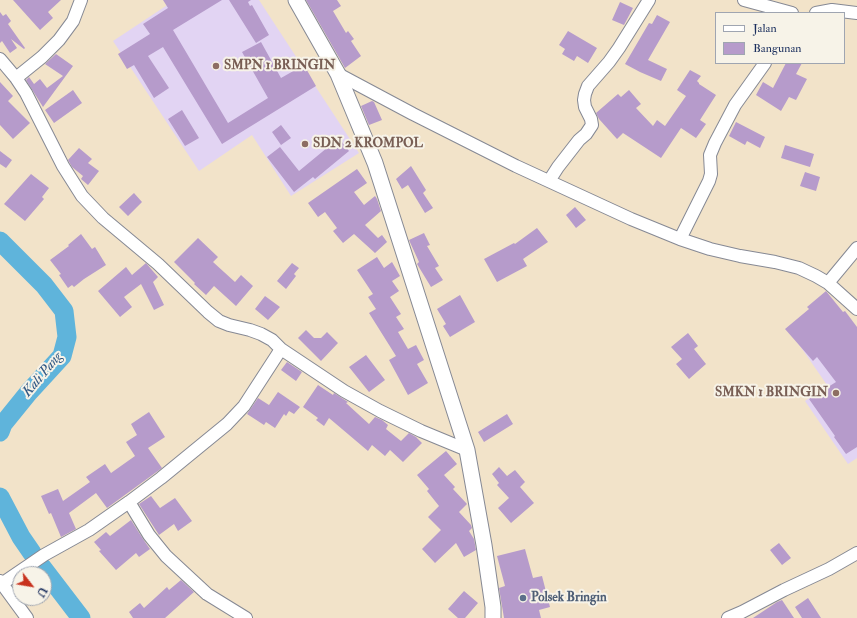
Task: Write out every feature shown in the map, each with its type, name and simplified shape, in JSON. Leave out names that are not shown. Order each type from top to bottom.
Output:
[{"type":"street","points":[[16,78],[42,57],[59,40],[73,21],[81,0]]},
{"type":"street","points":[[296,0],[338,74],[375,162],[467,450],[484,545],[493,607],[492,618]]},
{"type":"street","points":[[548,181],[579,140],[590,130],[592,125],[591,119],[585,107],[584,100],[588,86],[612,58],[649,0]]},
{"type":"street","points":[[744,0],[788,12]]},
{"type":"street","points":[[821,12],[832,10],[857,13]]},
{"type":"street","points":[[0,59],[16,78],[26,94],[63,166],[82,196],[103,218],[158,264],[190,296],[220,321],[229,326],[261,334],[272,340],[281,349],[344,391],[421,431],[467,450]]},
{"type":"street","points":[[680,239],[709,181],[711,174],[710,155],[715,143],[735,105],[764,64]]},
{"type":"street","points":[[338,74],[509,163],[632,220],[710,250],[799,268],[828,283],[857,309]]},
{"type":"street","points":[[828,283],[857,248]]},
{"type":"street","points":[[27,618],[1,584],[44,555],[89,530],[129,502],[227,424],[244,406],[281,349]]},
{"type":"street","points":[[129,502],[149,535],[166,556],[207,594],[246,618]]},
{"type":"street","points":[[728,618],[744,615],[784,590],[829,569],[857,553]]},
{"type":"shaded area","name":"SMPN 1 BRINGIN","points":[[175,0],[259,0],[359,153],[291,196],[252,135],[199,171],[113,41]]},
{"type":"shaded area","name":"SMKN 1 BRINGIN","points":[[791,333],[857,339],[857,458],[848,464],[805,401],[827,385]]},
{"type":"building","points":[[13,0],[61,0],[48,12],[53,18],[40,30]]},
{"type":"building","points":[[163,0],[222,0],[173,30],[228,123],[268,98],[242,52],[261,42],[281,78],[304,65],[316,86],[222,144],[163,47],[148,56],[169,88],[154,98],[134,65],[127,69],[118,54],[150,34],[143,24],[168,8]]},
{"type":"building","points":[[229,0],[251,0],[248,2],[250,6],[252,5],[269,35],[256,43]]},
{"type":"building","points":[[306,0],[337,0],[341,6],[333,11],[346,33],[348,31],[354,39],[351,41],[361,56],[345,68]]},
{"type":"building","points":[[620,2],[633,8],[624,25],[612,20]]},
{"type":"building","points":[[0,12],[3,16],[6,14],[11,21],[8,24],[25,48],[24,49],[11,39],[17,48],[10,53],[2,41],[0,43]]},
{"type":"building","points":[[657,15],[670,22],[648,60],[667,69],[661,81],[625,64],[649,23],[652,24]]},
{"type":"building","points":[[568,31],[597,48],[588,63],[577,56],[574,61],[562,54],[565,49],[559,45]]},
{"type":"building","points":[[56,54],[73,66],[43,107],[26,80],[29,77],[34,84],[40,79],[47,88],[63,76],[45,64]]},
{"type":"building","points":[[785,64],[801,64],[796,74],[807,79],[796,100],[789,97],[781,111],[756,95],[763,82],[773,88]]},
{"type":"building","points":[[690,70],[701,76],[697,81],[699,84],[716,95],[700,120],[706,124],[696,138],[681,128],[661,158],[623,133],[617,139],[599,119],[596,113],[618,94],[621,97],[629,90],[641,104],[636,108],[653,126],[657,120],[665,126],[686,96],[677,90]]},
{"type":"building","points":[[0,82],[13,96],[8,101],[30,123],[13,139],[0,125]]},
{"type":"building","points":[[73,90],[82,103],[54,123],[45,110]]},
{"type":"building","points":[[372,101],[374,102],[382,120],[369,125],[361,106]]},
{"type":"building","points":[[182,110],[199,138],[185,146],[168,119]]},
{"type":"building","points":[[736,122],[765,137],[760,148],[747,141],[745,145],[729,136]]},
{"type":"building","points":[[281,125],[291,138],[281,145],[272,132]]},
{"type":"building","points":[[339,138],[349,151],[315,179],[313,177],[294,192],[267,157],[280,147],[299,171]]},
{"type":"building","points":[[785,145],[814,154],[810,167],[781,158]]},
{"type":"building","points":[[79,148],[92,159],[88,163],[99,171],[88,185],[81,179],[83,176],[72,167],[68,160]]},
{"type":"building","points":[[0,151],[12,160],[6,168],[0,164]]},
{"type":"building","points":[[411,166],[426,190],[423,193],[433,208],[425,213],[408,185],[402,189],[396,179]]},
{"type":"building","points":[[357,169],[367,183],[354,192],[364,205],[375,196],[381,211],[365,225],[378,238],[382,235],[387,242],[375,253],[354,234],[343,243],[333,231],[337,228],[325,212],[318,217],[308,203]]},
{"type":"building","points":[[805,172],[820,177],[816,191],[800,186]]},
{"type":"building","points":[[31,174],[49,188],[42,197],[44,199],[25,221],[4,204]]},
{"type":"building","points":[[134,193],[142,202],[128,216],[119,207]]},
{"type":"building","points":[[575,207],[586,220],[576,228],[566,215]]},
{"type":"building","points":[[537,228],[548,242],[523,259],[527,266],[497,282],[484,259],[514,243],[515,244]]},
{"type":"building","points":[[424,233],[430,245],[427,246],[439,266],[435,268],[443,280],[431,287],[417,264],[419,262],[409,240]]},
{"type":"building","points":[[81,234],[92,249],[95,247],[106,265],[74,287],[72,285],[68,288],[59,275],[61,274],[50,260],[69,246],[68,245]]},
{"type":"building","points":[[198,238],[218,257],[213,262],[235,282],[241,275],[253,286],[236,306],[214,286],[206,295],[174,262]]},
{"type":"building","points":[[377,257],[384,268],[392,262],[400,276],[392,281],[399,291],[390,297],[401,314],[396,317],[404,329],[398,332],[408,349],[416,345],[424,360],[417,364],[428,383],[408,395],[389,360],[396,356],[369,313],[376,309],[368,297],[373,294],[357,270]]},
{"type":"building","points":[[146,263],[158,277],[153,282],[164,305],[154,310],[141,284],[124,297],[132,307],[120,317],[98,291],[126,267],[132,275]]},
{"type":"building","points":[[292,263],[299,268],[294,274],[296,276],[286,289],[277,281]]},
{"type":"building","name":"SMKN 1 BRINGIN","points":[[826,291],[843,312],[845,311],[857,327],[857,447],[846,454],[809,399],[836,382],[817,357],[813,361],[785,329],[809,309],[807,307]]},
{"type":"building","points":[[460,295],[475,322],[450,337],[443,326],[446,324],[437,309]]},
{"type":"building","points":[[265,296],[280,307],[268,320],[255,309]]},
{"type":"building","points":[[306,330],[314,338],[321,338],[327,332],[338,343],[321,361],[298,338]]},
{"type":"building","points":[[688,333],[698,346],[694,349],[706,364],[689,379],[676,364],[682,359],[671,347]]},
{"type":"building","points":[[366,355],[385,380],[369,392],[349,367]]},
{"type":"building","points":[[287,362],[302,372],[296,381],[281,370]]},
{"type":"building","points":[[318,385],[333,395],[334,393],[348,402],[346,403],[369,424],[375,417],[388,425],[386,429],[401,441],[409,433],[422,443],[403,462],[390,450],[385,456],[372,445],[368,451],[329,418],[324,426],[316,420],[318,418],[303,407]]},
{"type":"building","points":[[278,392],[300,407],[294,414],[289,411],[286,416],[284,414],[275,428],[266,422],[264,425],[247,414],[258,398],[269,405]]},
{"type":"building","points":[[149,412],[165,437],[148,448],[162,468],[107,508],[96,493],[69,513],[76,529],[61,537],[51,513],[49,514],[41,496],[58,489],[63,501],[90,482],[86,477],[105,464],[111,473],[135,456],[126,442],[137,435],[131,424]]},
{"type":"building","points":[[507,414],[513,424],[484,442],[478,432]]},
{"type":"building","points":[[446,451],[457,464],[444,475],[455,487],[453,489],[467,504],[459,512],[471,525],[472,528],[469,531],[474,539],[476,550],[464,557],[456,543],[435,563],[422,549],[441,530],[428,517],[439,506],[427,491],[429,489],[417,475]]},
{"type":"building","points":[[499,467],[507,476],[515,470],[525,482],[520,487],[534,503],[511,523],[498,508],[509,498],[497,485],[499,483],[492,474]]},
{"type":"building","points":[[151,496],[160,508],[175,498],[192,521],[178,531],[174,524],[159,535],[139,504]]},
{"type":"building","points":[[131,520],[150,549],[139,557],[136,553],[116,570],[99,551],[101,550],[94,542],[106,532],[110,536]]},
{"type":"building","points":[[779,543],[791,558],[782,565],[770,550]]},
{"type":"building","points":[[525,549],[533,578],[542,576],[550,607],[539,610],[541,618],[504,618],[499,588],[505,586],[497,556]]},
{"type":"building","points":[[181,580],[194,592],[165,618],[133,618],[129,612],[140,603],[144,608],[167,587],[169,590]]},
{"type":"building","points":[[464,591],[478,603],[465,618],[458,618],[448,609]]},
{"type":"building","points":[[808,598],[821,618],[802,618],[795,607]]},
{"type":"building","points":[[782,600],[794,618],[753,618],[777,602]]},
{"type":"waterway","name":"Kali Pang","points":[[0,241],[44,285],[64,311],[67,337],[62,356],[29,392],[3,424],[0,432]]},
{"type":"waterway","name":"Kali Pang","points":[[0,497],[21,537],[32,553]]},
{"type":"waterway","name":"Kali Pang","points":[[52,580],[81,618]]},
{"type":"place","name":"SMPN 1 BRINGIN","points":[[216,66]]},
{"type":"place","name":"SDN 2 KROMPOL","points":[[305,144]]},
{"type":"place","name":"SMKN 1 BRINGIN","points":[[836,393]]},
{"type":"place","name":"Polsek Bringin","points":[[523,598]]}]
